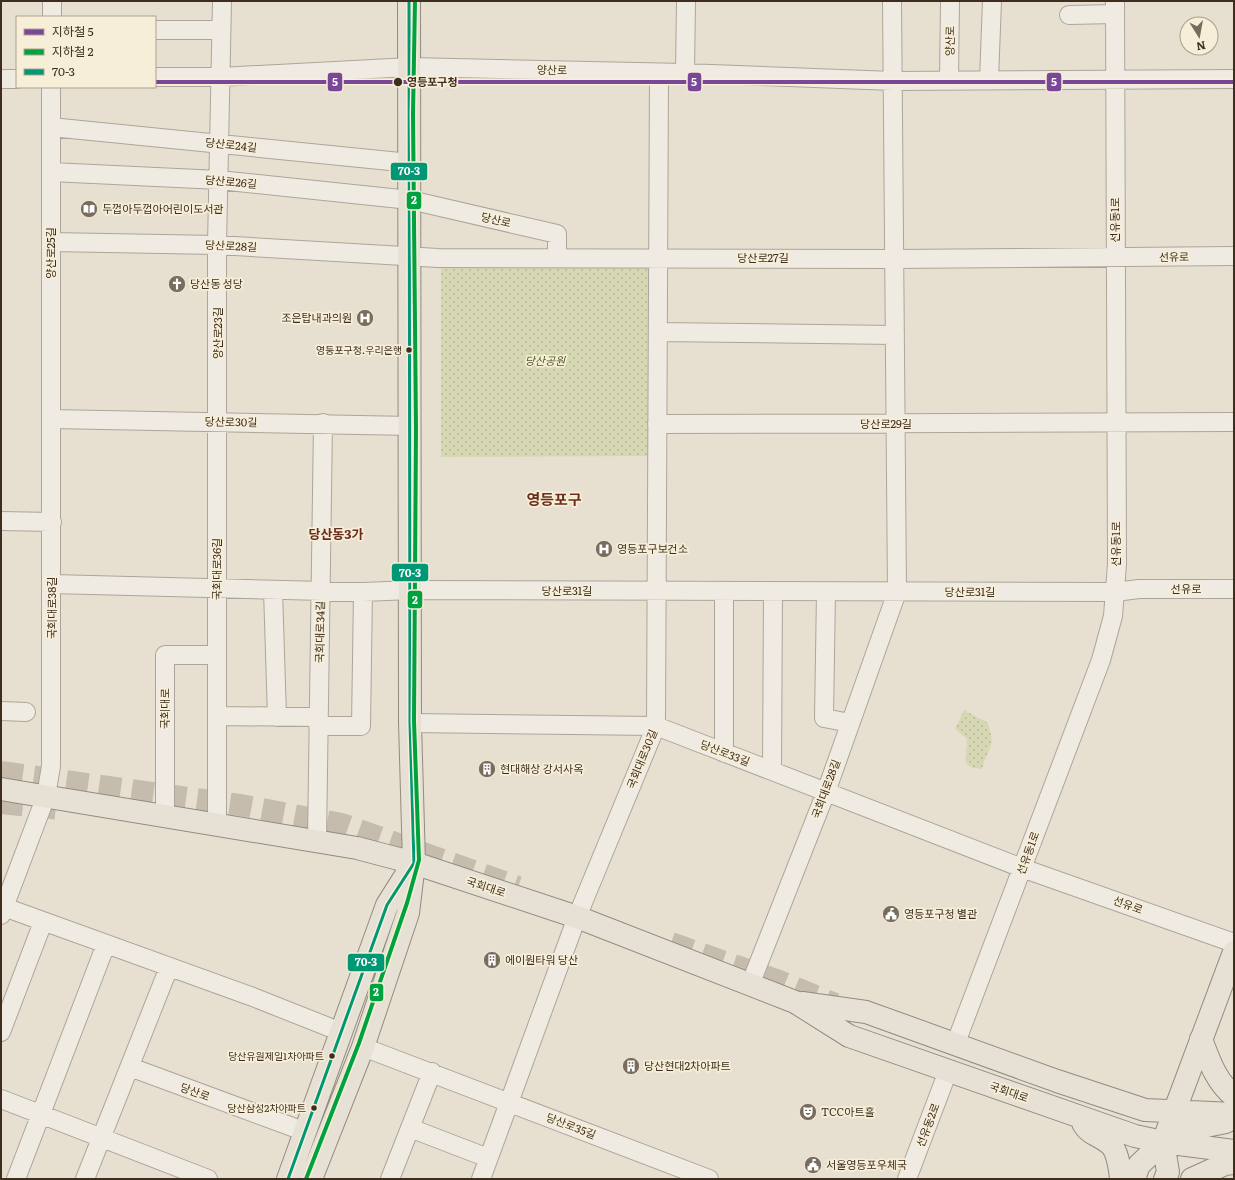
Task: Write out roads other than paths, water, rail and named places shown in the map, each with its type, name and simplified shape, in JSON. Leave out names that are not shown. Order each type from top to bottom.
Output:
[{"type":"main road","points":[[311,1179],[363,1047],[408,913],[414,863],[410,723],[410,1]]},
{"type":"main road","name":"국회대로","points":[[1,789],[357,848],[414,863],[578,917],[795,1002],[850,1036],[1135,1136],[1163,1142],[1234,1151]]},
{"type":"main road","points":[[288,1179],[387,905],[414,863]]},
{"type":"main road","points":[[1165,1179],[1168,1172],[1163,1142],[1176,1112],[1201,1039],[1234,952]]},
{"type":"main road","name":"국회대로","points":[[795,1002],[866,1012],[1111,1100],[1145,1110],[1234,1114]]},
{"type":"main road","points":[[1201,1039],[1214,1073],[1228,1091],[1234,1096]]},
{"type":"main road","points":[[1103,1124],[1111,1123],[1118,1116],[1120,1111],[1111,1100]]},
{"type":"main road","points":[[1079,1116],[1086,1130],[1111,1145],[1115,1151],[1121,1179]]},
{"type":"main road","points":[[1134,1179],[1139,1165],[1163,1142],[1181,1132],[1213,1124],[1234,1122]]},
{"type":"main road","points":[[308,1127],[306,1145],[308,1154],[312,1157],[318,1154],[324,1145]]},
{"type":"main road","points":[[1192,1179],[1225,1164],[1234,1163]]},
{"type":"street","points":[[52,1],[52,16]]},
{"type":"street","name":"양산로23길","points":[[218,422],[218,245],[222,1]]},
{"type":"street","points":[[684,73],[686,1]]},
{"type":"street","points":[[892,1],[897,592]]},
{"type":"street","name":"양산로","points":[[949,80],[950,1]]},
{"type":"street","points":[[989,80],[992,1]]},
{"type":"street","name":"선유동1로","points":[[955,1045],[1101,660],[1113,616],[1117,564],[1114,80],[1115,8],[1069,15]]},
{"type":"street","points":[[156,30],[221,30]]},
{"type":"street","name":"양산로","points":[[156,77],[220,77],[410,67],[684,73],[893,80],[1234,79]]},
{"type":"street","name":"국회대로30길","points":[[480,1179],[578,917],[656,726],[659,73]]},
{"type":"street","points":[[1,79],[16,79]]},
{"type":"street","name":"양산로25길","points":[[51,88],[52,419]]},
{"type":"street","name":"당산로24길","points":[[51,127],[410,163]]},
{"type":"street","name":"당산로26길","points":[[51,172],[219,180],[410,200]]},
{"type":"street","name":"당산로","points":[[410,200],[557,234],[557,258]]},
{"type":"street","name":"당산로28길","points":[[52,242],[218,245],[410,258]]},
{"type":"street","name":"선유로","points":[[1115,258],[1234,256]]},
{"type":"street","name":"당산로27길","points":[[410,258],[1115,258]]},
{"type":"street","points":[[658,332],[895,335]]},
{"type":"street","name":"당산로30길","points":[[52,419],[411,426]]},
{"type":"street","name":"국회대로38길","points":[[2,911],[8,872],[46,796],[51,766],[52,419]]},
{"type":"street","name":"국회대로36길","points":[[217,824],[218,422]]},
{"type":"street","points":[[1116,422],[1234,422]]},
{"type":"street","name":"당산로29길","points":[[657,424],[1116,422]]},
{"type":"street","name":"국회대로34길","points":[[317,841],[323,424]]},
{"type":"street","points":[[1,521],[52,522]]},
{"type":"street","name":"당산로31길","points":[[52,584],[363,592],[411,590],[657,592],[1115,592]]},
{"type":"street","name":"선유로","points":[[1115,592],[1139,589],[1234,589]]},
{"type":"street","points":[[273,590],[277,717]]},
{"type":"street","points":[[217,716],[277,717],[361,726],[363,592]]},
{"type":"street","points":[[724,592],[724,753]]},
{"type":"street","points":[[772,771],[773,592]]},
{"type":"street","points":[[826,592],[824,718],[850,723]]},
{"type":"street","name":"국회대로28길","points":[[750,985],[826,792],[897,592]]},
{"type":"street","name":"국회대로","points":[[165,816],[165,655],[217,654]]},
{"type":"street","points":[[1,711],[26,712]]},
{"type":"street","name":"당산로33길","points":[[410,723],[656,726],[1022,868]]},
{"type":"street","name":"선유로","points":[[1022,868],[1234,943]]},
{"type":"street","points":[[2,911],[43,922],[169,966],[341,1032]]},
{"type":"street","points":[[1,1032],[43,922]]},
{"type":"street","points":[[16,1179],[106,944]]},
{"type":"street","points":[[85,1179],[169,966]]},
{"type":"street","name":"당산로35길","points":[[363,1047],[432,1072],[709,1179]]},
{"type":"street","name":"당산로","points":[[130,1068],[308,1127]]},
{"type":"street","name":"선유동2로","points":[[907,1179],[948,1070]]},
{"type":"street","points":[[390,1179],[432,1072]]},
{"type":"street","points":[[1,1099],[208,1179]]},
{"type":"street","points":[[410,1128],[488,1158]]},
{"type":"tunnel","points":[[1,772],[240,805],[342,824],[518,887]]},
{"type":"tunnel","points":[[1,803],[61,809]]},
{"type":"tunnel","points":[[671,943],[779,981],[835,1004]]},
{"type":"metro line","name":"2","points":[[306,1179],[359,1043],[407,903],[419,860],[414,721],[416,429],[413,114],[415,1]]},
{"type":"metro line","name":"5","points":[[156,82],[1234,82]]},
{"type":"place","name":"영등포구청","points":[[398,82]]},
{"type":"place","name":"두껍아두껍아어린이도서관","points":[[89,209]]},
{"type":"place","name":"당산동 성당","points":[[177,284]]},
{"type":"place","name":"조은탑내과의원","points":[[365,318]]},
{"type":"place","name":"영등포구청.우리은행","points":[[409,350]]},
{"type":"place","name":"영등포구보건소","points":[[604,549]]},
{"type":"place","name":"현대해상 강서사옥","points":[[487,769]]},
{"type":"place","name":"영등포구청 별관","points":[[891,914]]},
{"type":"place","name":"에이원타워 당산","points":[[492,960]]},
{"type":"place","name":"당산유원제일1차아파트","points":[[332,1056]]},
{"type":"place","name":"당산현대2차아파트","points":[[631,1066]]},
{"type":"place","name":"당산삼성2차아파트","points":[[314,1108]]},
{"type":"place","name":"TCC아트홀","points":[[808,1112]]},
{"type":"place","name":"서울영등포우체국","points":[[813,1165]]},
{"type":"district","name":"영등포구","points":[[554,500]]},
{"type":"district","name":"당산동3가","points":[[336,534]]},
{"type":"park label","name":"당산공원","points":[[545,361]]}]
